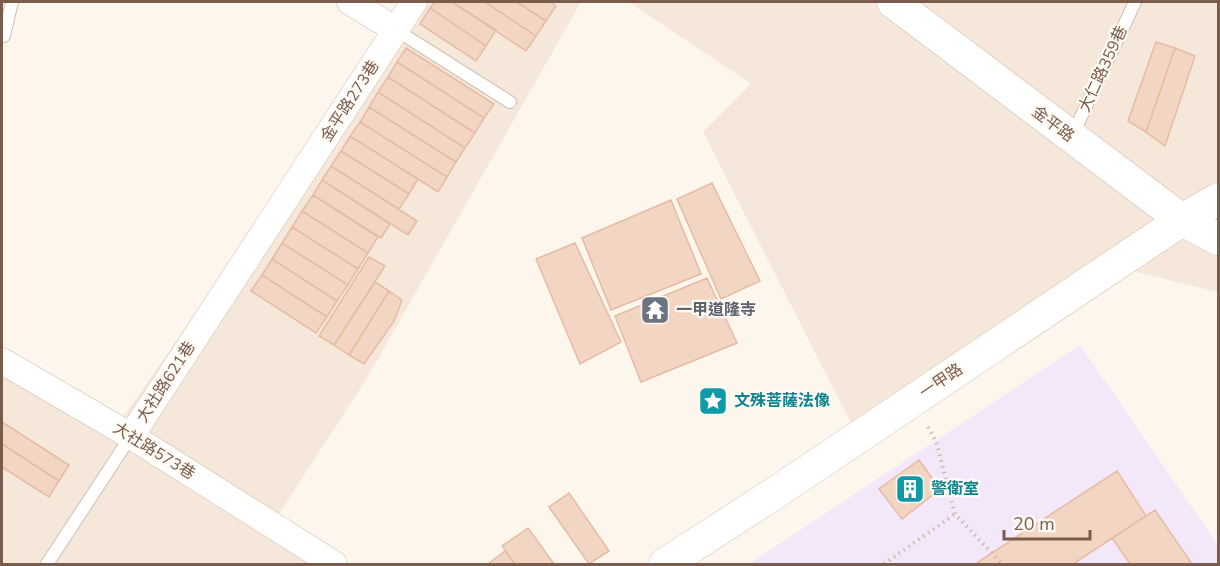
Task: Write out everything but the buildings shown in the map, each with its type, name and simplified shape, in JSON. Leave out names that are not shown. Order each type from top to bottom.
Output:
[{"type":"street","points":[[350,2],[396,30]]},
{"type":"street","name":"金平路273巷","points":[[285,200],[414,2]]},
{"type":"street","name":"金平路","points":[[892,2],[1182,220],[1218,239]]},
{"type":"street","name":"一甲路","points":[[664,564],[1182,220],[1218,199]]},
{"type":"street","name":"大社路621巷","points":[[131,436],[285,200]]},
{"type":"street","name":"大社路573巷","points":[[2,361],[131,436],[334,564]]},
{"type":"lane","points":[[4,36],[12,2]]},
{"type":"lane","name":"大仁路359巷","points":[[1071,137],[1135,2]]},
{"type":"lane","points":[[396,30],[510,102]]},
{"type":"lane","name":"大社路621巷","points":[[47,564],[131,436]]},
{"type":"path","points":[[911,401],[936,441],[955,514],[1002,564]]},
{"type":"path","points":[[884,564],[955,514]]},
{"type":"shaded area","points":[[399,2],[581,2],[367,378],[266,534],[315,564],[2,564],[2,368],[110,436],[217,283]]},
{"type":"shaded area","points":[[629,2],[1218,2],[1218,292],[1132,271],[855,431],[703,132],[751,84]]},
{"type":"shaded area","points":[[1080,345],[1218,545],[1218,564],[749,564]]},
{"type":"place","name":"一甲道隆寺","points":[[655,310]]},
{"type":"place","name":"文殊菩薩法像","points":[[713,401]]},
{"type":"place","name":"警衛室","points":[[910,489]]}]
